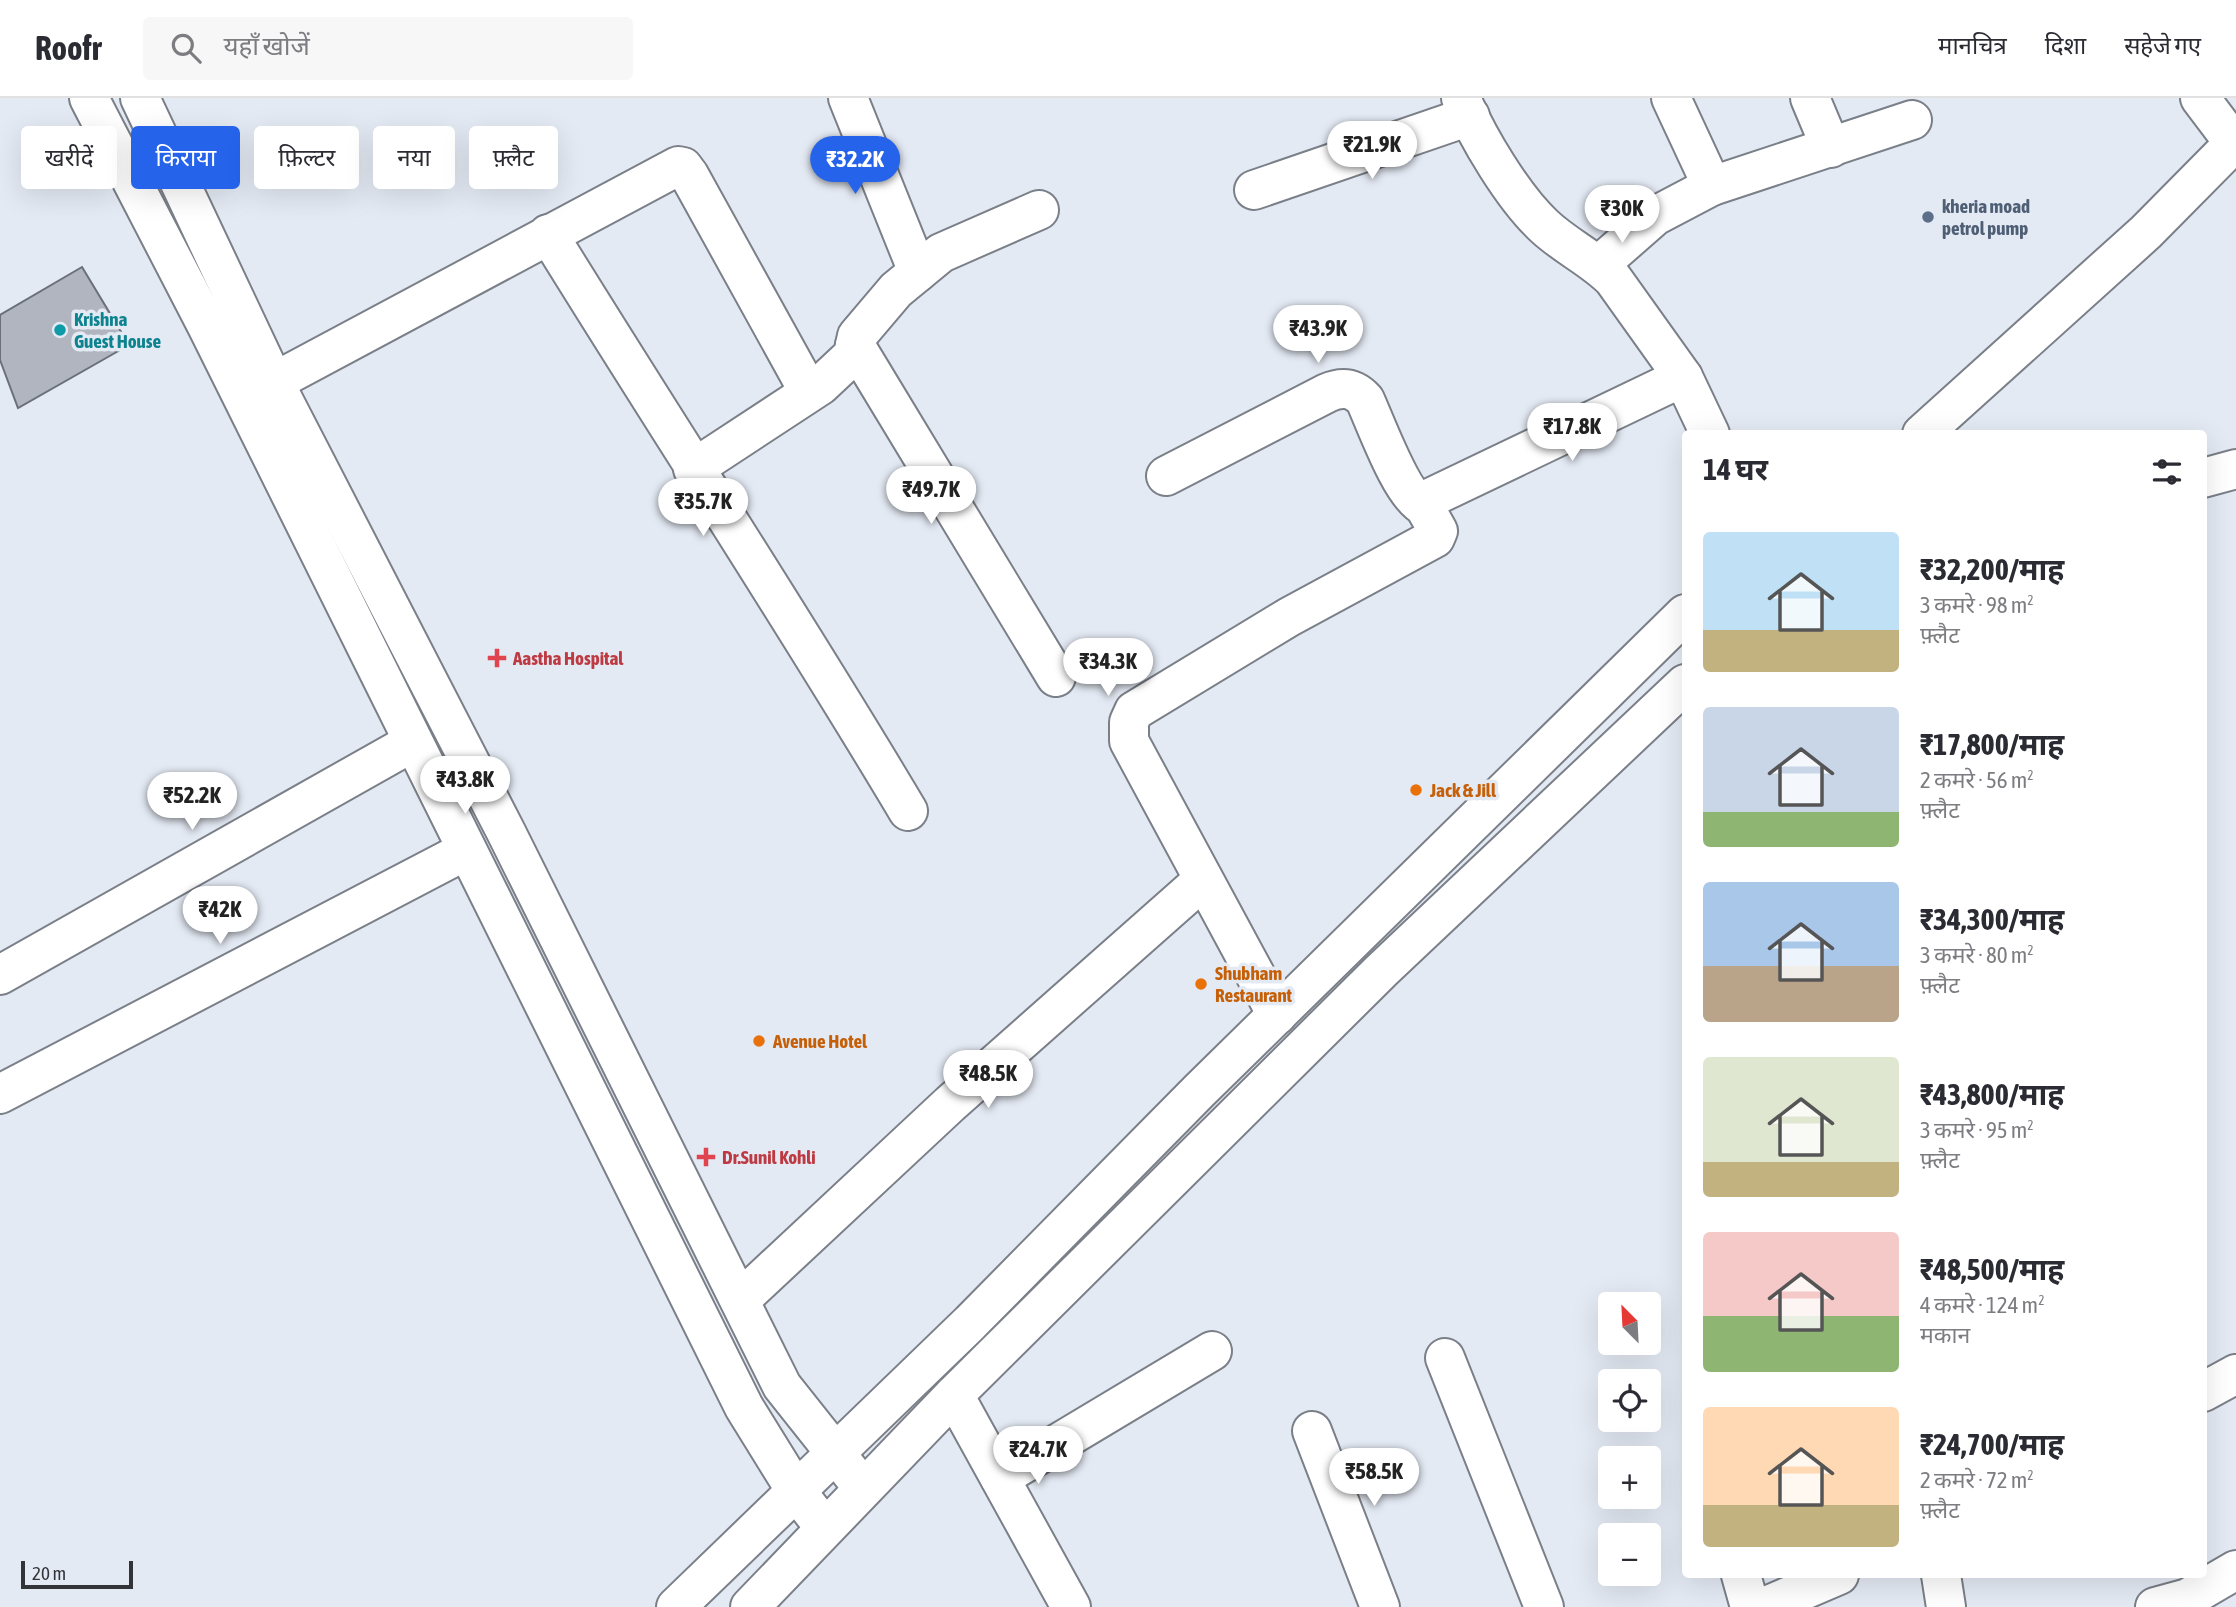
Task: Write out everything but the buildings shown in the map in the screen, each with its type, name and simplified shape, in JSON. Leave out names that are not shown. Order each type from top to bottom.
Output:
[{"type":"street","points":[[89,98],[207,326],[744,1407],[796,1491],[825,1528]]},
{"type":"street","points":[[140,98],[274,382],[506,832],[782,1386],[863,1488]]},
{"type":"street","points":[[848,98],[918,272]]},
{"type":"street","points":[[1671,98],[1712,186]]},
{"type":"street","points":[[1810,98],[1831,148]]},
{"type":"street","points":[[1926,430],[2146,232],[2235,142],[2200,98]]},
{"type":"street","points":[[1254,190],[1466,107],[1519,200],[1546,228],[1600,265],[1613,279],[1683,377],[1708,430]]},
{"type":"street","points":[[1600,265],[1654,216],[1712,186],[1912,120]]},
{"type":"street","points":[[274,382],[669,170],[683,167],[809,392]]},
{"type":"street","points":[[693,469],[809,392],[853,355],[857,336],[896,290],[941,253],[1039,209]]},
{"type":"street","points":[[548,234],[693,469],[813,652],[908,811]]},
{"type":"street","points":[[855,345],[1056,677]]},
{"type":"street","points":[[1424,506],[1428,499],[1683,377]]},
{"type":"street","points":[[1166,476],[1327,393],[1356,390],[1365,400],[1406,488],[1418,503],[1424,506],[1438,531],[1435,538],[1289,617],[1135,711],[1129,722],[1129,741],[1202,881],[1277,1015]]},
{"type":"street","points":[[2207,477],[2236,469]]},
{"type":"street","points":[[676,1607],[970,1323],[1277,1015],[1682,617]]},
{"type":"street","points":[[750,1607],[954,1395],[1381,971],[1682,687]]},
{"type":"street","points":[[0,975],[413,742]]},
{"type":"street","points":[[0,1094],[467,850]]},
{"type":"street","points":[[740,1300],[950,1104],[1202,881]]},
{"type":"street","points":[[1000,1478],[1212,1351]]},
{"type":"street","points":[[1445,1358],[1544,1607]]},
{"type":"street","points":[[2207,1390],[2236,1374]]},
{"type":"street","points":[[954,1395],[1071,1607]]},
{"type":"street","points":[[1312,1431],[1380,1607]]},
{"type":"street","points":[[2155,1607],[2188,1598],[2236,1570]]},
{"type":"street","points":[[1742,1578],[1750,1607]]},
{"type":"street","points":[[1765,1607],[1832,1578]]},
{"type":"street","points":[[1941,1578],[1946,1607]]},
{"type":"place","name":"kheria moad petrol pump","points":[[1928,217]]},
{"type":"place","name":"Krishna Guest House","points":[[60,330]]},
{"type":"place","name":"Aastha Hospital","points":[[497,658]]},
{"type":"place","name":"Jack & Jill","points":[[1416,790]]},
{"type":"place","name":"Shubham Restaurant","points":[[1201,984]]},
{"type":"place","name":"Avenue Hotel","points":[[759,1041]]},
{"type":"place","name":"Dr.Sunil Kohli","points":[[706,1157]]}]
